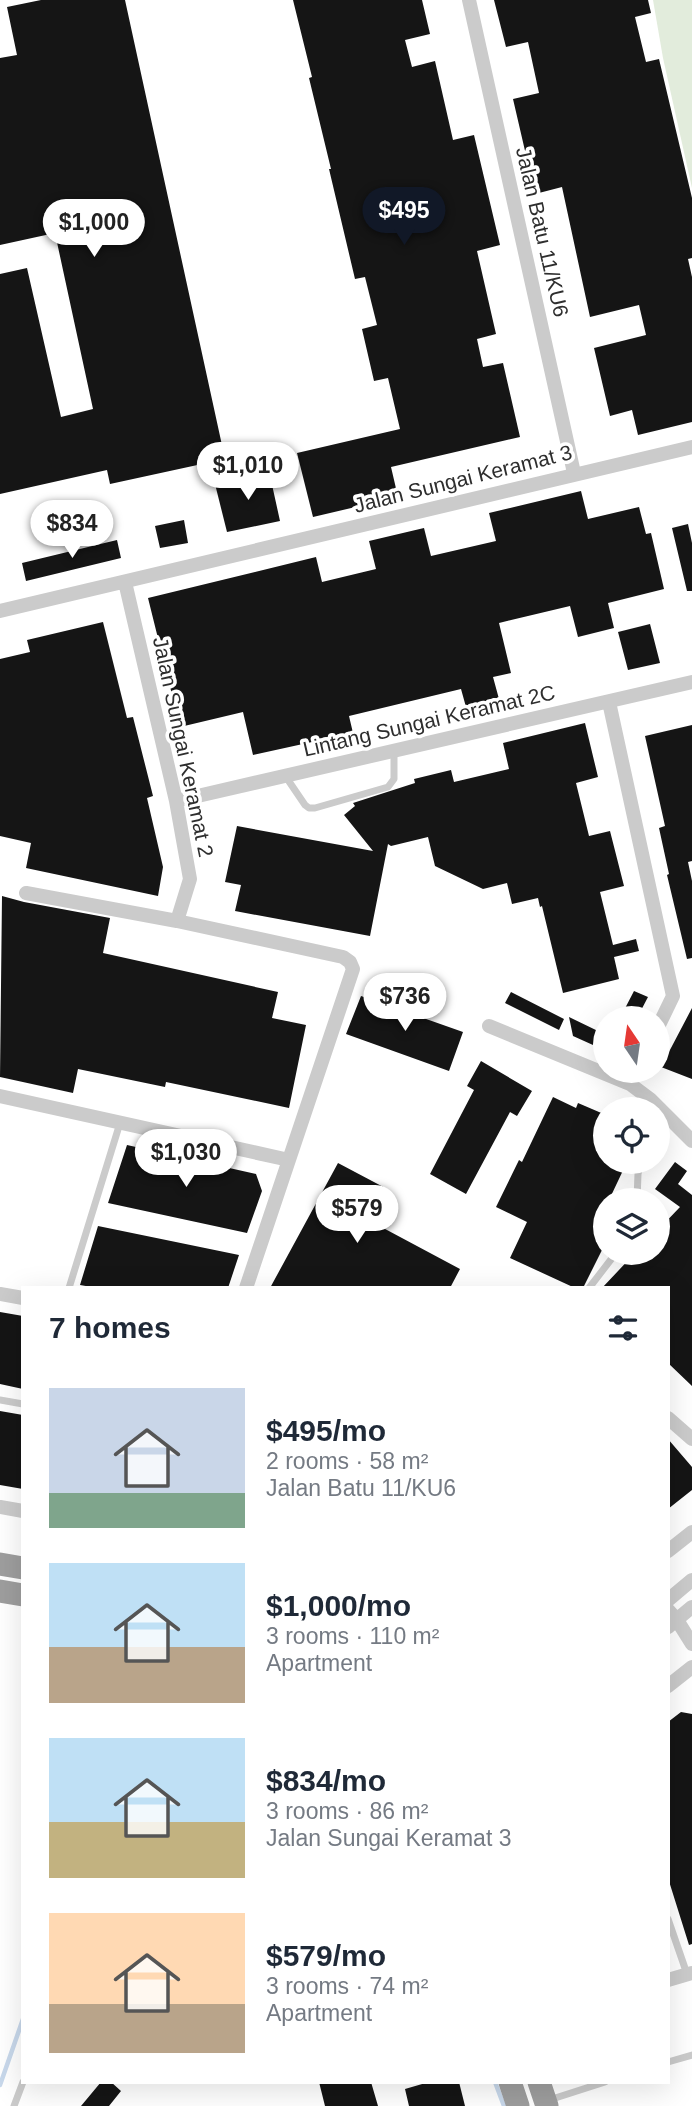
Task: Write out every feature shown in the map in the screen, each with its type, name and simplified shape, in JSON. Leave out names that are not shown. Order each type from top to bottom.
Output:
[{"type":"highway","points":[[0,1564],[21,1568]]},
{"type":"highway","points":[[0,1591],[21,1595]]},
{"type":"highway","points":[[511,2084],[518,2106]]},
{"type":"street","name":"Jalan Batu 11/KU6","points":[[469,0],[575,473]]},
{"type":"street","name":"Jalan Sungai Keramat 3","points":[[0,611],[692,447]]},
{"type":"street","name":"Jalan Sungai Keramat 2","points":[[125,582],[176,801],[190,878],[177,921]]},
{"type":"street","name":"Lintang Sungai Keramat 2C","points":[[176,801],[692,682]]},
{"type":"street","points":[[609,702],[674,996],[669,1006]]},
{"type":"street","points":[[26,893],[177,921],[343,957],[350,962],[353,969],[247,1286]]},
{"type":"street","points":[[489,1026],[593,1063]]},
{"type":"street","points":[[0,1096],[289,1160]]},
{"type":"street","points":[[670,1126],[692,1140]]},
{"type":"street","points":[[0,1294],[21,1298]]},
{"type":"street","points":[[670,1420],[692,1439]]},
{"type":"street","points":[[0,1507],[21,1511]]},
{"type":"street","points":[[670,1549],[692,1532]]},
{"type":"street","points":[[670,1598],[692,1580]]},
{"type":"street","points":[[692,1607],[671,1619],[692,1644]]},
{"type":"street","points":[[670,1684],[692,1667]]},
{"type":"street","points":[[670,1979],[690,1974]]},
{"type":"lane","points":[[285,776],[305,805],[309,808],[315,807],[388,787],[394,779],[394,751]]},
{"type":"lane","points":[[70,1286],[120,1123]]},
{"type":"lane","points":[[591,1286],[607,1265]]},
{"type":"lane","points":[[0,1400],[21,1404]]},
{"type":"lane","points":[[670,1924],[690,1974]]},
{"type":"lane","points":[[670,2061],[692,2054]]},
{"type":"lane","points":[[14,2106],[22,2084]]},
{"type":"lane","points":[[544,2097],[597,2084]]},
{"type":"green space","points":[[653,0],[692,0],[692,188],[663,58]]},
{"type":"building","points":[[41,0],[125,0],[225,459],[110,484],[107,470],[0,494],[0,274],[27,268],[61,417],[93,409],[55,233],[0,245],[0,58],[17,55],[7,7]]},
{"type":"building","points":[[293,0],[422,0],[430,34],[405,40],[412,67],[435,61],[453,140],[474,135],[500,245],[477,251],[496,334],[477,339],[483,367],[503,363],[520,437],[391,467],[398,497],[313,517],[297,453],[400,429],[388,378],[374,381],[362,329],[377,325],[365,277],[355,279]]},
{"type":"building","points":[[494,0],[648,0],[651,13],[635,17],[646,62],[659,59],[692,198],[692,258],[688,259],[692,277],[692,422],[638,435],[632,410],[610,416],[594,348],[646,335],[639,305],[590,317],[562,187],[535,194],[513,99],[539,93],[528,42],[506,47]]},
{"type":"building","points":[[269,471],[280,521],[227,532],[215,484]]},
{"type":"building","points":[[581,491],[588,519],[639,507],[646,534],[651,533],[664,589],[608,603],[614,628],[578,637],[570,606],[499,623],[511,673],[493,677],[499,699],[466,707],[461,689],[349,716],[353,733],[253,755],[243,712],[180,727],[148,598],[316,557],[322,582],[376,569],[369,541],[424,528],[431,556],[496,541],[489,513]]},
{"type":"building","points":[[184,520],[188,543],[160,548],[155,526]]},
{"type":"building","points":[[688,524],[692,543],[692,591],[687,591],[672,528]]},
{"type":"building","points":[[117,540],[121,558],[26,581],[22,563]]},
{"type":"building","points":[[103,622],[127,718],[133,717],[153,796],[147,798],[163,867],[158,896],[26,868],[31,843],[0,836],[0,659],[30,652],[27,640]]},
{"type":"building","points":[[650,624],[660,663],[628,670],[618,632]]},
{"type":"building","points":[[585,723],[598,777],[576,783],[589,836],[610,831],[624,886],[600,892],[613,945],[636,939],[639,951],[614,957],[619,979],[563,993],[538,898],[512,904],[507,883],[483,889],[435,866],[428,837],[391,846],[388,844],[370,936],[235,911],[241,885],[225,882],[237,826],[373,851],[344,815],[355,806],[353,803],[415,783],[414,779],[451,770],[454,782],[509,769],[503,743]]},
{"type":"building","points":[[692,725],[692,861],[688,862],[692,881],[692,958],[687,959],[667,875],[669,874],[659,828],[665,826],[645,736]]},
{"type":"building","points":[[2,896],[110,918],[103,953],[278,992],[272,1018],[306,1025],[289,1108],[166,1082],[165,1087],[78,1069],[73,1093],[0,1077]]},
{"type":"building","points":[[634,991],[648,997],[643,1006],[626,1006]]},
{"type":"building","points":[[511,992],[564,1019],[559,1030],[505,1003]]},
{"type":"building","points":[[361,996],[463,1032],[449,1071],[346,1034]]},
{"type":"building","points":[[692,1008],[692,1079],[670,1070],[670,1050]]},
{"type":"building","points":[[569,1017],[593,1029],[593,1045],[573,1036]]},
{"type":"building","points":[[481,1061],[532,1091],[517,1116],[510,1112],[466,1194],[430,1174],[474,1090],[467,1086]]},
{"type":"building","points":[[553,1097],[576,1108],[578,1103],[593,1109],[593,1174],[621,1174],[615,1188],[593,1188],[594,1265],[584,1286],[571,1286],[510,1258],[527,1222],[496,1207],[519,1160],[522,1162]]},
{"type":"building","points":[[127,1145],[256,1174],[262,1191],[247,1233],[108,1203]]},
{"type":"building","points":[[675,1162],[687,1171],[678,1184],[692,1195],[692,1386],[670,1365],[670,1286],[604,1286],[624,1265],[670,1265],[670,1217],[680,1207],[670,1200],[670,1188],[656,1188],[666,1174],[670,1174]]},
{"type":"building","points":[[338,1163],[389,1190],[372,1222],[460,1269],[451,1286],[271,1286]]},
{"type":"building","points":[[98,1226],[239,1255],[229,1286],[80,1285]]},
{"type":"building","points":[[0,1312],[21,1316],[21,1389],[0,1384]]},
{"type":"building","points":[[0,1411],[21,1415],[21,1489],[0,1485]]},
{"type":"building","points":[[670,1441],[692,1467],[692,1490],[670,1507]]},
{"type":"building","points":[[681,1712],[692,1714],[692,1944],[689,1945],[670,1884],[670,1720]]},
{"type":"building","points":[[99,2084],[113,2084],[121,2091],[109,2106],[81,2106]]},
{"type":"building","points":[[320,2084],[372,2084],[378,2106],[325,2106]]},
{"type":"building","points":[[422,2084],[460,2084],[465,2106],[409,2106],[405,2089]]},
{"type":"waterway","points":[[0,2085],[21,2025]]},
{"type":"waterway","points":[[496,2084],[504,2106]]}]
